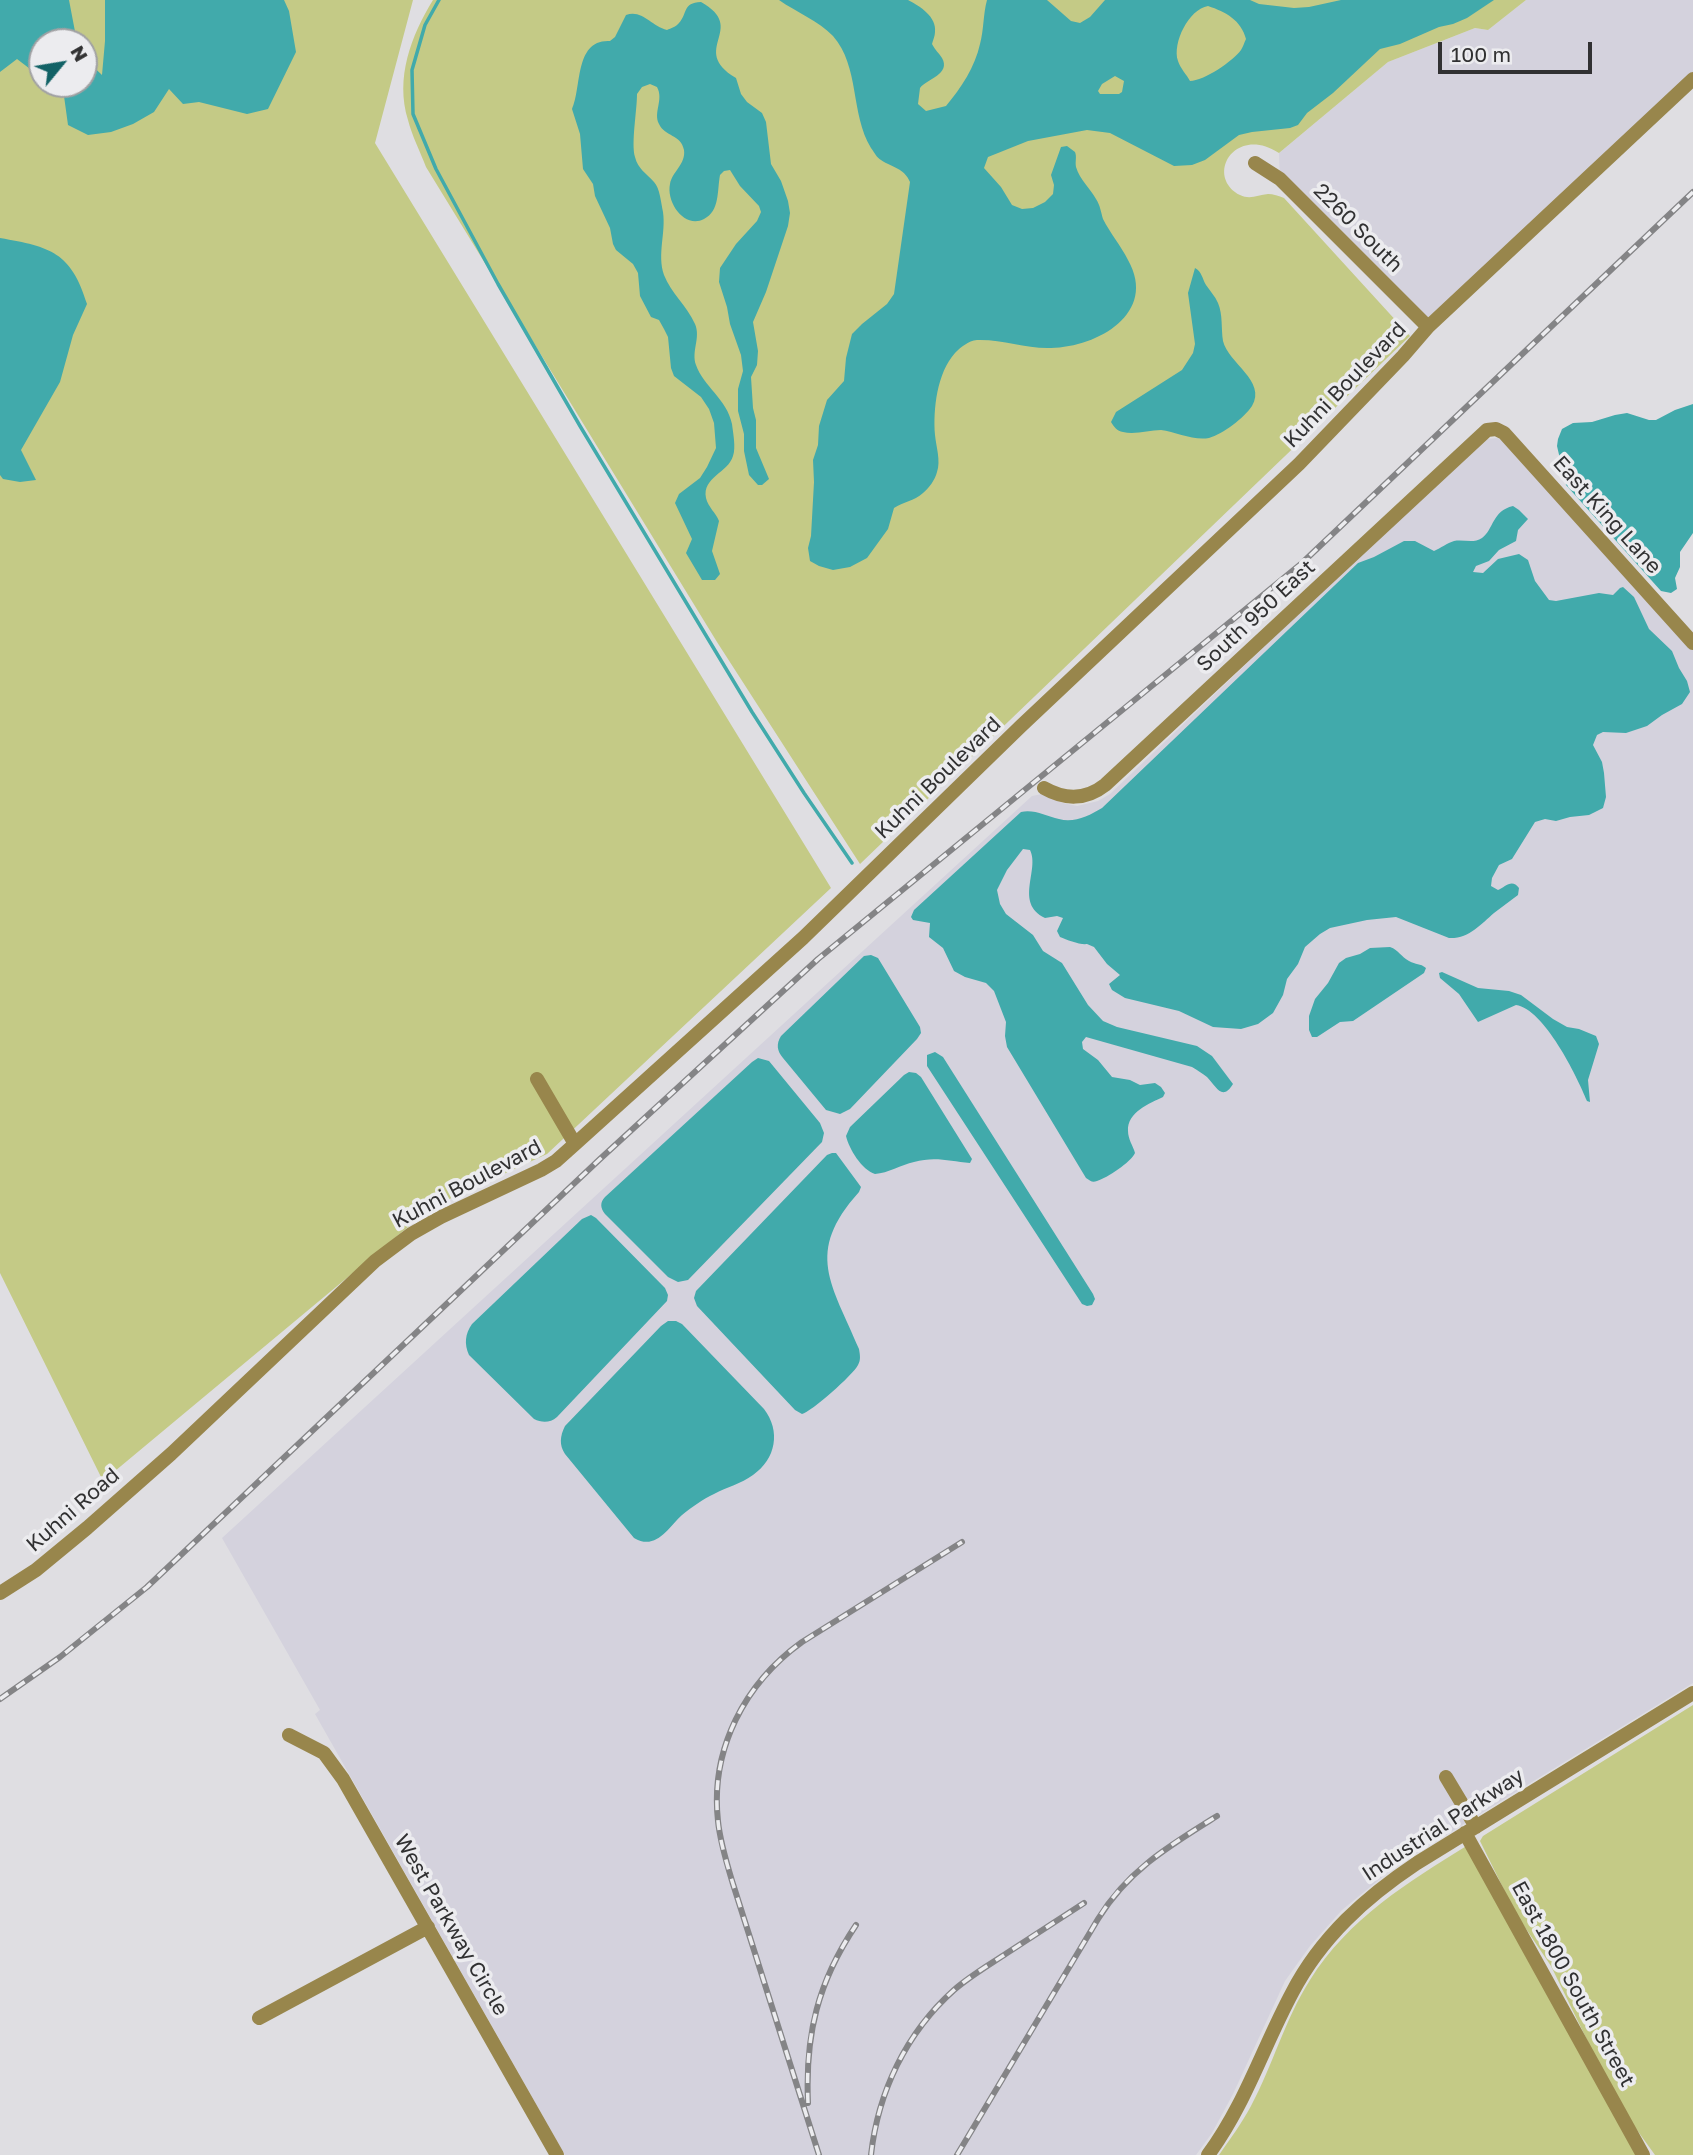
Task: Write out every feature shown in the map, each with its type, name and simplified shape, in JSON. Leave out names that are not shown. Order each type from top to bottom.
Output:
[{"type":"street","name":"Kuhni Boulevard","points":[[171,1454],[375,1261],[411,1234],[441,1217],[541,1170],[575,1144],[803,938],[1030,717],[1289,473],[1404,356],[1428,327],[1693,79]]},
{"type":"street","name":"2260 South","points":[[1255,163],[1280,179],[1428,327]]},
{"type":"street","name":"East King Lane","points":[[1483,432],[1496,429],[1504,433],[1693,643]]},
{"type":"street","name":"South 950 East","points":[[1044,788],[1064,796],[1079,797],[1093,793],[1105,785],[1483,432]]},
{"type":"street","points":[[537,1079],[575,1144]]},
{"type":"street","name":"Kuhni Road","points":[[0,1593],[36,1570],[171,1454]]},
{"type":"street","name":"Industrial Parkway","points":[[1208,2155],[1242,2100],[1292,1991],[1321,1948],[1346,1919],[1374,1893],[1417,1863],[1693,1693]]},
{"type":"street","name":"West Parkway Circle","points":[[289,1735],[324,1753],[343,1779],[557,2155]]},
{"type":"street","name":"East 1800 South Street","points":[[1446,1777],[1471,1830],[1643,2155]]},
{"type":"street","points":[[259,2018],[428,1927]]},
{"type":"shaded area","points":[[1526,0],[1693,0],[1693,79],[1428,327],[1280,179],[1279,153],[1388,62],[1475,28],[1488,30]]},
{"type":"shaded area","points":[[1497,438],[1502,440],[1693,649],[1693,1683],[1397,1865],[1342,1910],[1310,1946],[1285,1981],[1233,2094],[1212,2133],[1196,2155],[565,2155],[315,1714],[320,1710],[222,1538],[1032,796],[1042,794],[1077,806],[1098,801],[1110,794],[1477,444]]},
{"type":"green space","points":[[0,0],[413,0],[375,143],[831,888],[547,1154],[432,1207],[103,1481],[0,1273]]},
{"type":"green space","points":[[433,0],[1526,0],[1488,30],[1475,28],[1388,62],[1279,153],[1263,146],[1249,145],[1230,156],[1225,166],[1225,176],[1230,187],[1244,196],[1268,194],[1284,198],[1410,336],[860,864],[717,642],[426,167],[410,126],[403,89],[412,43]]},
{"type":"green space","points":[[1693,1705],[1693,2155],[1655,2155],[1629,2119],[1551,1966],[1516,1914],[1480,1841],[1483,1836]]},
{"type":"green space","points":[[1468,1845],[1641,2155],[1219,2155],[1251,2106],[1293,2010],[1325,1958],[1342,1938],[1381,1904]]},
{"type":"water","points":[[0,0],[69,0],[74,28],[28,28],[28,67],[17,59],[0,72]]},
{"type":"water","points":[[105,0],[284,0],[289,11],[296,52],[268,109],[247,114],[199,102],[183,104],[169,89],[154,112],[133,124],[111,132],[88,135],[68,125],[64,98],[98,98],[98,71],[102,75]]},
{"type":"water","points":[[779,0],[908,0],[922,9],[931,17],[935,27],[932,44],[944,64],[937,76],[920,88],[918,104],[926,111],[946,106],[967,77],[980,44],[987,0],[1047,0],[1071,21],[1080,23],[1090,17],[1105,0],[1250,0],[1259,4],[1294,8],[1341,0],[1494,0],[1467,18],[1380,49],[1333,93],[1307,113],[1298,125],[1239,135],[1205,160],[1192,165],[1174,166],[1110,133],[1087,130],[1028,141],[988,157],[984,168],[1012,205],[1022,209],[1033,208],[1053,194],[1051,175],[1061,147],[1067,146],[1075,152],[1078,172],[1097,201],[1103,219],[1128,260],[1135,279],[1135,296],[1129,311],[1118,324],[1087,341],[1069,346],[1042,348],[977,340],[955,353],[940,381],[936,403],[935,435],[939,463],[933,481],[920,496],[894,508],[888,529],[867,558],[850,567],[833,570],[810,561],[808,548],[811,536],[813,460],[818,445],[819,426],[827,400],[844,381],[852,334],[887,304],[894,294],[910,182],[908,177],[880,159],[871,148],[864,134],[842,48],[833,36],[814,21]],"holes":[[[1208,6],[1232,18],[1244,32],[1246,39],[1241,50],[1225,65],[1203,78],[1190,81],[1178,61],[1177,45],[1194,13]],[[1115,76],[1124,81],[1122,92],[1100,94],[1098,91],[1102,84]]]},
{"type":"water","points":[[701,2],[714,12],[720,21],[717,58],[723,68],[736,78],[741,94],[747,102],[762,113],[766,122],[771,164],[781,181],[790,213],[766,292],[753,322],[758,351],[757,365],[751,377],[756,448],[769,479],[758,485],[749,475],[738,411],[738,389],[743,371],[741,355],[719,282],[720,268],[761,212],[730,170],[720,175],[717,200],[709,215],[697,221],[678,212],[671,199],[670,184],[683,160],[684,150],[680,141],[659,124],[657,87],[650,84],[642,87],[637,94],[634,151],[638,165],[656,185],[660,196],[664,220],[661,259],[664,275],[697,329],[695,360],[699,373],[725,407],[732,424],[733,456],[726,467],[711,480],[706,491],[707,501],[719,521],[712,551],[720,574],[715,580],[702,580],[686,553],[692,539],[675,503],[679,494],[700,478],[707,467],[716,448],[714,423],[701,397],[674,376],[668,337],[659,320],[651,317],[640,296],[638,273],[633,264],[616,250],[613,244],[610,228],[595,196],[593,184],[583,169],[580,134],[572,109],[585,56],[598,42],[610,41],[615,37],[626,15],[637,14],[667,30],[678,24],[688,6]]},
{"type":"water","points":[[0,238],[33,245],[57,255],[74,273],[87,304],[73,335],[60,382],[21,450],[36,480],[20,482],[3,479],[0,475]]},
{"type":"water","points":[[1195,268],[1201,273],[1218,303],[1226,349],[1251,380],[1255,397],[1252,406],[1233,425],[1209,438],[1161,430],[1132,433],[1119,431],[1111,422],[1116,412],[1182,370],[1193,353],[1195,344],[1188,293]]},
{"type":"water","points":[[1693,404],[1693,533],[1680,552],[1680,567],[1675,578],[1677,589],[1671,593],[1661,591],[1566,485],[1557,446],[1562,429],[1573,423],[1592,422],[1627,413],[1656,420]]},
{"type":"water","points":[[1513,506],[1528,519],[1518,530],[1516,541],[1499,550],[1489,561],[1476,566],[1473,572],[1483,573],[1498,559],[1519,554],[1528,560],[1535,581],[1549,600],[1599,593],[1613,595],[1623,587],[1634,597],[1649,629],[1672,651],[1690,692],[1682,704],[1647,726],[1626,733],[1603,732],[1597,735],[1593,745],[1602,762],[1604,773],[1606,797],[1603,808],[1589,815],[1535,822],[1512,859],[1499,865],[1492,878],[1491,886],[1498,890],[1508,884],[1516,885],[1519,888],[1518,895],[1474,930],[1463,936],[1449,938],[1396,917],[1330,928],[1305,947],[1298,964],[1287,979],[1283,995],[1273,1013],[1258,1024],[1241,1029],[1213,1027],[1179,1011],[1125,998],[1112,990],[1109,984],[1120,975],[1094,947],[1060,937],[1057,931],[1063,918],[1045,918],[1036,912],[1029,895],[1032,858],[1030,850],[1023,849],[1007,870],[997,890],[1000,904],[1006,914],[1033,935],[1043,951],[1062,963],[1088,1005],[1103,1021],[1117,1027],[1197,1046],[1212,1056],[1233,1084],[1226,1092],[1222,1092],[1192,1067],[1086,1037],[1082,1042],[1083,1049],[1098,1060],[1112,1077],[1140,1085],[1155,1083],[1165,1093],[1163,1097],[1140,1109],[1131,1119],[1128,1131],[1135,1153],[1133,1157],[1107,1177],[1095,1182],[1090,1181],[1007,1047],[1006,1022],[994,991],[986,983],[954,971],[943,948],[929,937],[930,923],[913,920],[911,917],[914,910],[1021,812],[1035,812],[1070,820],[1087,816],[1102,808],[1358,563],[1404,541],[1415,541],[1434,551],[1454,541],[1479,540],[1501,512]]},
{"type":"water","points":[[1390,947],[1409,961],[1426,968],[1424,973],[1353,1021],[1340,1022],[1317,1037],[1312,1037],[1309,1016],[1315,999],[1339,963],[1370,948]]},
{"type":"water","points":[[864,956],[878,958],[920,1027],[921,1033],[850,1109],[840,1114],[826,1110],[781,1055],[778,1042],[781,1036]]},
{"type":"water","points":[[1439,973],[1478,988],[1521,995],[1567,1027],[1596,1036],[1599,1044],[1588,1080],[1590,1102],[1587,1101],[1558,1045],[1538,1018],[1527,1009],[1516,1005],[1478,1022],[1459,994],[1440,978]]},
{"type":"water","points":[[935,1052],[943,1057],[1093,1294],[1095,1299],[1092,1305],[1082,1304],[927,1066],[927,1055]]},
{"type":"water","points":[[758,1058],[769,1061],[820,1123],[824,1133],[822,1142],[688,1280],[678,1282],[668,1277],[605,1214],[601,1207],[602,1201]]},
{"type":"water","points":[[909,1072],[921,1077],[972,1159],[970,1163],[928,1159],[875,1174],[865,1168],[857,1158],[846,1136],[850,1127]]},
{"type":"water","points":[[836,1153],[861,1187],[832,1233],[828,1251],[828,1269],[833,1287],[859,1349],[860,1359],[855,1370],[814,1407],[802,1414],[795,1410],[697,1306],[694,1298],[696,1291],[827,1155]]},
{"type":"water","points":[[591,1215],[665,1288],[667,1301],[557,1417],[540,1421],[534,1419],[469,1355],[466,1347],[467,1335],[472,1324],[582,1219]]},
{"type":"water","points":[[668,1321],[682,1324],[764,1409],[773,1426],[774,1444],[767,1461],[753,1475],[698,1503],[661,1536],[649,1542],[634,1538],[565,1454],[561,1437],[565,1426]]},
{"type":"waterway","points":[[439,0],[425,25],[412,70],[413,114],[436,169],[498,284],[580,426],[752,712],[852,863]]},
{"type":"railway","points":[[0,1699],[60,1657],[147,1587],[600,1159],[818,959],[1302,563],[1693,192]]},
{"type":"railway","points":[[819,2155],[724,1853],[718,1821],[720,1768],[726,1744],[748,1698],[782,1659],[802,1642],[962,1542]]},
{"type":"railway","points":[[957,2155],[1098,1919],[1122,1886],[1151,1860],[1217,1816]]},
{"type":"railway","points":[[871,2155],[880,2109],[897,2065],[908,2044],[937,2007],[973,1975],[1084,1903]]},
{"type":"railway","points":[[808,2103],[809,2054],[817,2010],[832,1967],[856,1925]]}]
